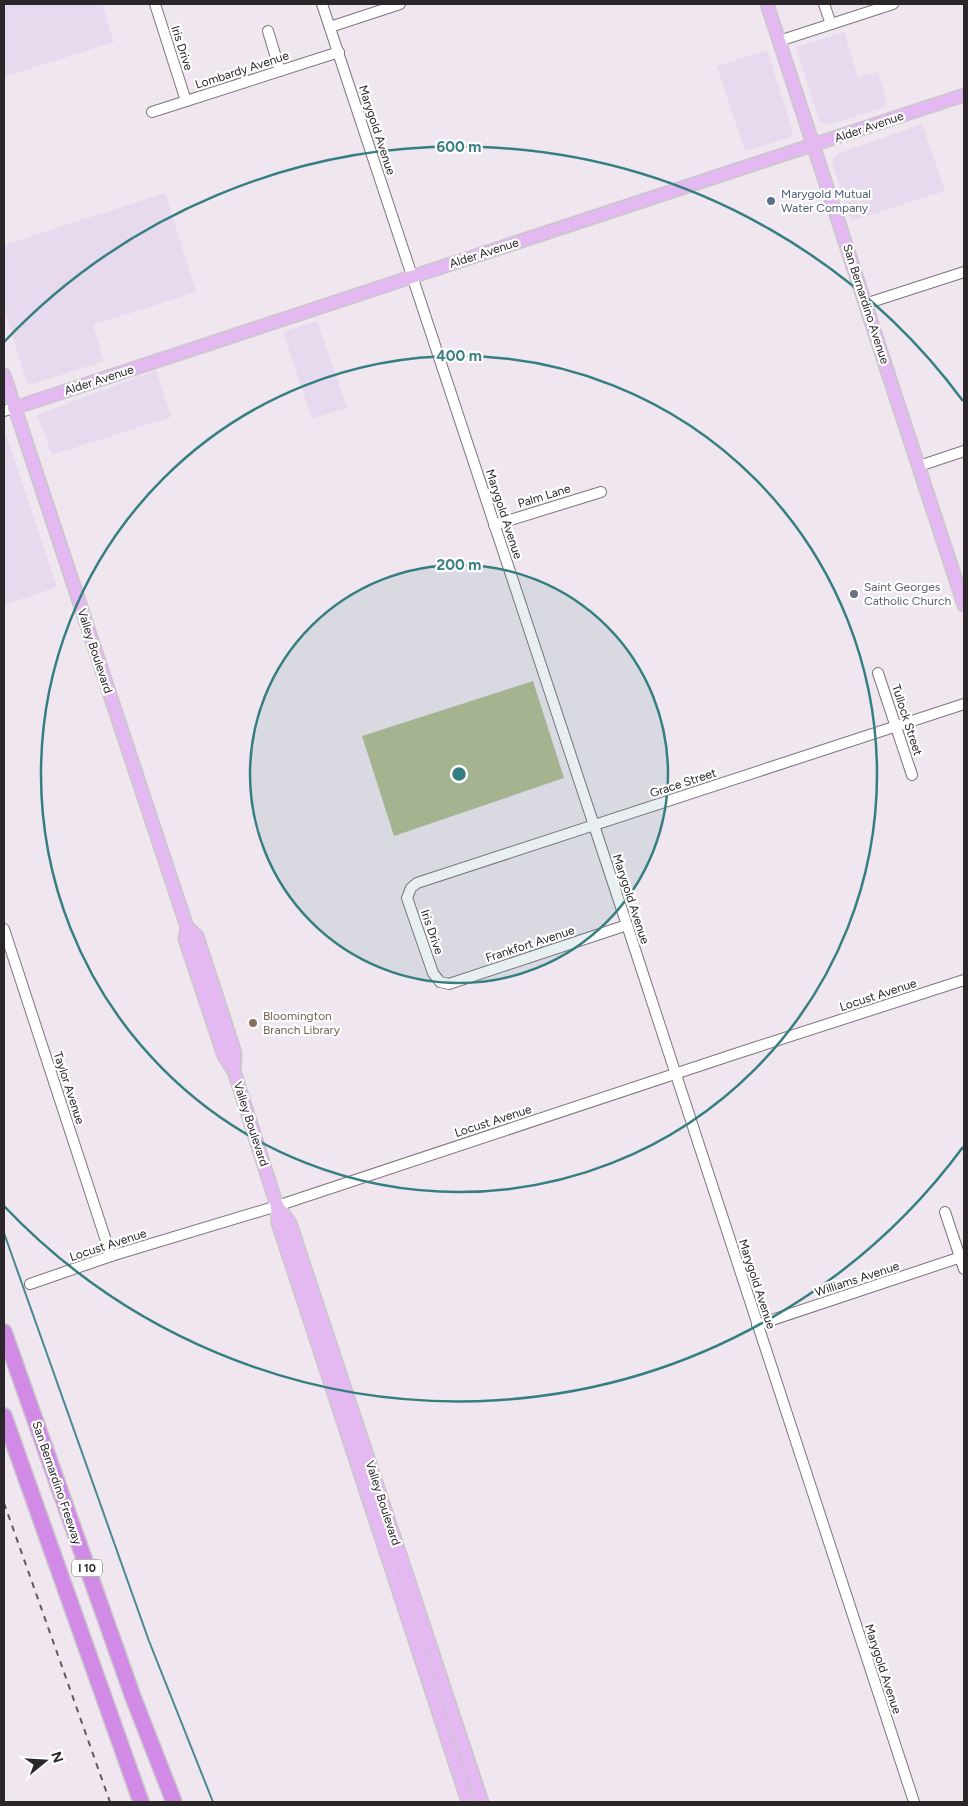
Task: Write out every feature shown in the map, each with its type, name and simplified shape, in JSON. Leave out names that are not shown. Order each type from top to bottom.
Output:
[{"type":"highway","name":"San Bernardino Freeway","points":[[4,1332],[133,1697],[174,1802]]},
{"type":"highway","name":"I 10","points":[[4,1416],[141,1802]]},
{"type":"main road","name":"San Bernardino Avenue","points":[[767,4],[964,602]]},
{"type":"main road","name":"Alder Avenue","points":[[9,410],[964,95]]},
{"type":"main road","name":"Valley Boulevard","points":[[4,375],[9,410],[187,927],[197,936],[235,1052],[234,1071],[277,1206],[278,1223],[468,1802]]},
{"type":"main road","name":"Valley Boulevard","points":[[277,1206],[290,1223],[482,1802]]},
{"type":"street","name":"Iris Drive","points":[[155,4],[186,101]]},
{"type":"street","name":"Marygold Avenue","points":[[322,4],[627,925],[914,1802]]},
{"type":"street","points":[[330,27],[400,4]]},
{"type":"street","points":[[824,4],[831,24]]},
{"type":"street","points":[[779,41],[893,4]]},
{"type":"street","points":[[268,31],[280,71]]},
{"type":"street","name":"Lombardy Avenue","points":[[152,112],[339,52]]},
{"type":"street","points":[[866,304],[964,272]]},
{"type":"street","points":[[918,466],[964,451]]},
{"type":"street","name":"Palm Lane","points":[[494,525],[602,492]]},
{"type":"street","name":"Tullock Street","points":[[878,673],[897,725],[912,775]]},
{"type":"street","name":"Grace Street","points":[[411,888],[417,883],[964,704]]},
{"type":"street","name":"Iris Drive","points":[[411,888],[407,898],[433,973],[440,982]]},
{"type":"street","name":"Frankfort Avenue","points":[[440,982],[449,984],[458,982],[627,925]]},
{"type":"street","name":"Taylor Avenue","points":[[4,929],[111,1256]]},
{"type":"street","name":"Locust Avenue","points":[[30,1284],[111,1256],[277,1206],[964,980]]},
{"type":"street","points":[[945,1212],[962,1257],[964,1269]]},
{"type":"street","name":"Williams Avenue","points":[[757,1325],[962,1257]]},
{"type":"shaded area","points":[[4,4],[102,4],[114,42],[4,77]]},
{"type":"shaded area","points":[[844,32],[858,78],[878,72],[887,102],[885,107],[829,125],[819,121],[796,47]]},
{"type":"shaded area","points":[[767,50],[793,132],[788,138],[745,151],[717,66]]},
{"type":"shaded area","points":[[922,124],[945,191],[851,221],[832,162],[837,154]]},
{"type":"shaded area","points":[[165,193],[196,292],[93,325],[104,361],[30,385],[27,383],[4,309],[4,245]]},
{"type":"shaded area","points":[[317,321],[347,408],[312,419],[283,332]]},
{"type":"shaded area","points":[[156,370],[171,417],[52,455],[37,415]]},
{"type":"shaded area","points":[[4,428],[57,587],[4,605]]},
{"type":"green space","points":[[533,681],[564,778],[394,836],[362,736]]},
{"type":"waterway","points":[[4,1233],[149,1641],[213,1802]]},
{"type":"railway","points":[[4,1503],[110,1802]]},
{"type":"place","name":"Marygold Mutual Water Company","points":[[771,201]]},
{"type":"place","name":"Saint Georges Catholic Church","points":[[854,594]]},
{"type":"place","name":"Bloomington Branch Library","points":[[253,1023]]}]
